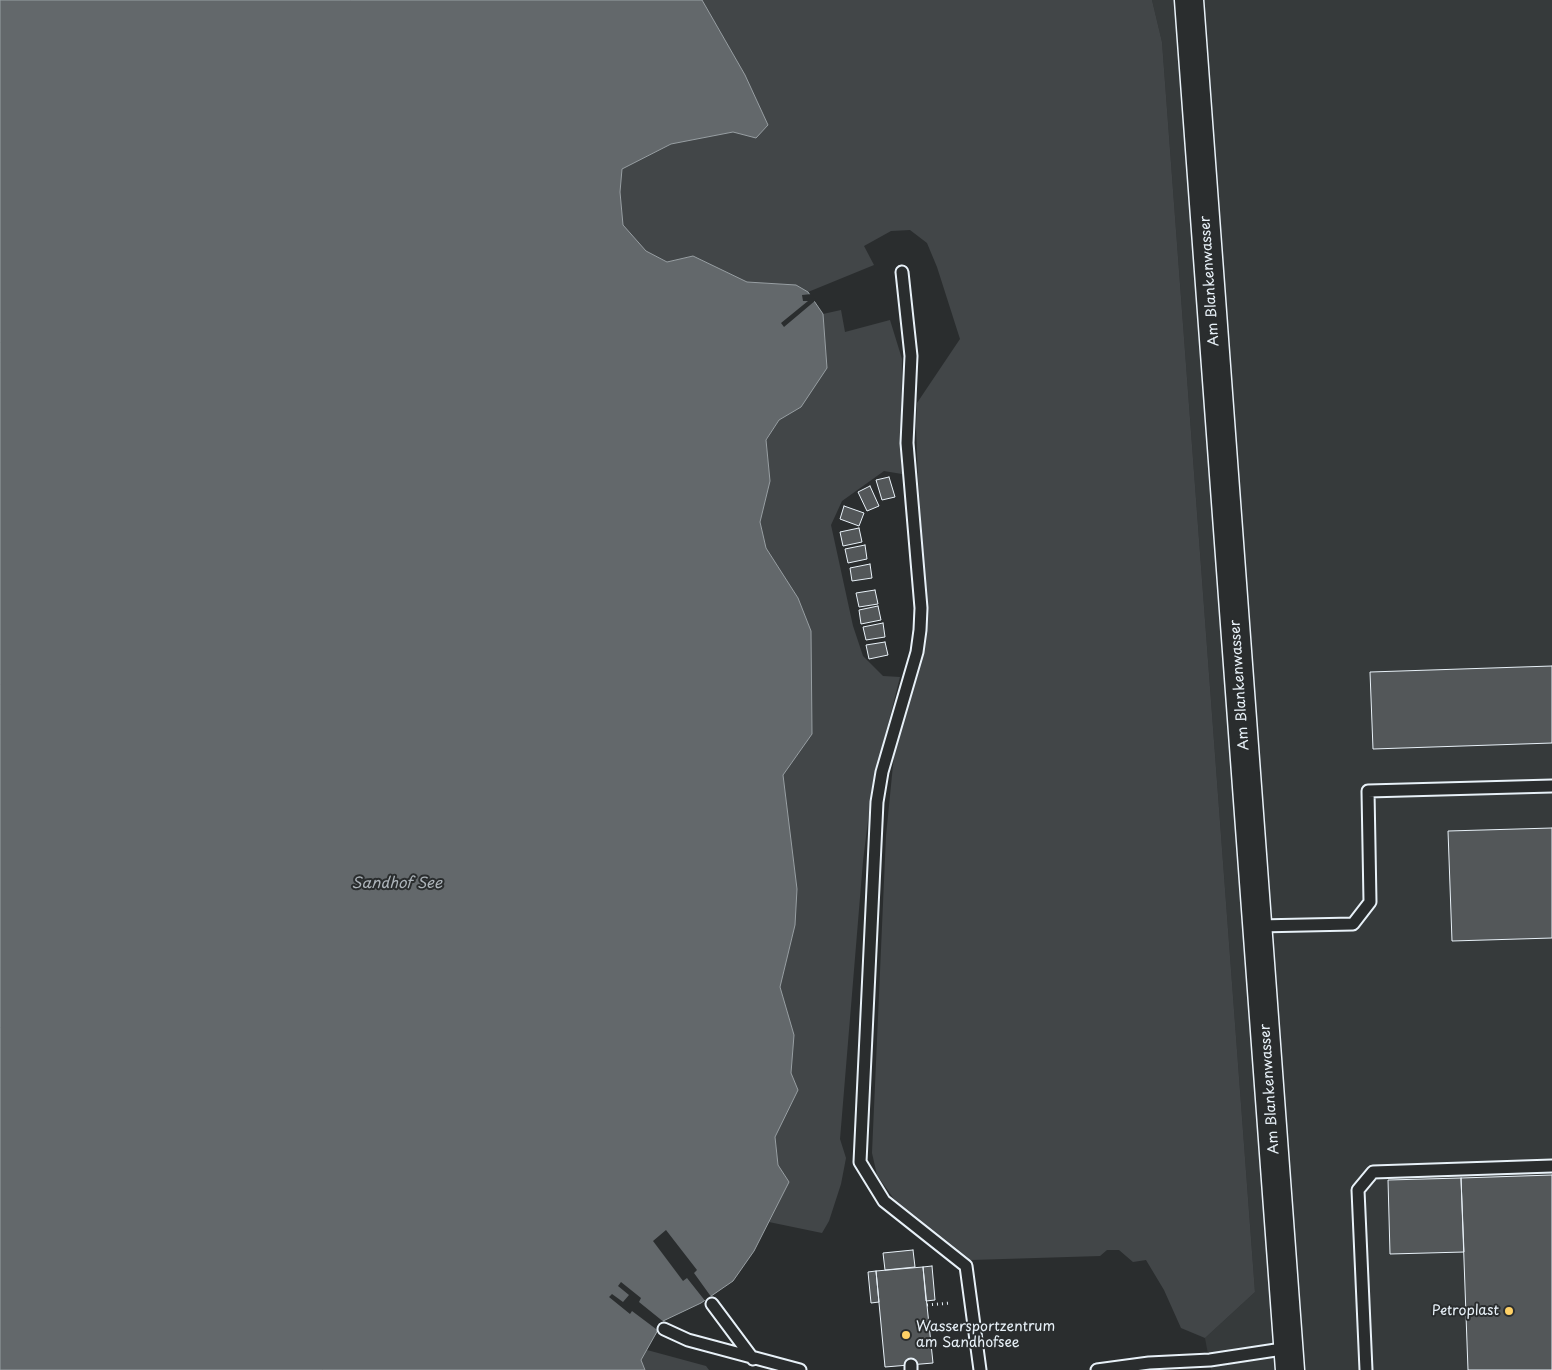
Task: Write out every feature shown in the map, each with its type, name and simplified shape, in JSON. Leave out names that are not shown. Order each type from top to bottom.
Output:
[{"type":"street","name":"Am Blankenwasser","points":[[1189,0],[1290,1359]]},
{"type":"lane","points":[[902,272],[912,356],[907,443],[921,608],[920,630],[917,652],[882,772],[877,802],[860,1162],[884,1200],[966,1266],[980,1370]]},
{"type":"lane","points":[[1258,926],[1354,924],[1370,902],[1368,791],[1552,786]]},
{"type":"lane","points":[[1366,1370],[1358,1190],[1372,1172],[1552,1166]]},
{"type":"lane","points":[[712,1304],[753,1359]]},
{"type":"lane","points":[[664,1329],[688,1340],[753,1359],[800,1370]]},
{"type":"lane","points":[[1097,1370],[1149,1363],[1290,1359]]},
{"type":"path","points":[[927,1305],[947,1304]]},
{"type":"shaded area","points":[[702,0],[1152,0],[1162,42],[1255,1292],[1205,1338],[1181,1328],[1164,1290],[1146,1260],[1133,1262],[1119,1250],[1107,1250],[1100,1256],[971,1260],[894,1199],[877,1175],[872,1153],[886,836],[895,745],[922,647],[926,593],[918,479],[917,403],[960,339],[937,267],[927,243],[910,230],[891,231],[864,246],[874,265],[808,292],[796,285],[747,282],[693,256],[667,262],[646,251],[623,225],[620,192],[622,169],[671,144],[733,132],[756,138],[768,125],[745,75]]},
{"type":"shaded area","points":[[1152,0],[1552,0],[1552,1370],[1211,1370],[1205,1338],[1255,1292],[1162,42]]},
{"type":"shaded area","points":[[841,310],[845,332],[890,320],[902,359],[902,474],[884,471],[842,501],[831,525],[853,626],[863,656],[883,676],[900,677],[872,788],[863,861],[840,1139],[846,1158],[841,1184],[829,1221],[822,1233],[769,1222],[789,1182],[778,1165],[775,1137],[798,1090],[791,1073],[794,1035],[780,987],[795,925],[797,889],[783,775],[812,734],[811,631],[798,598],[766,548],[760,522],[770,481],[766,441],[779,420],[801,407],[827,368],[823,314]]},
{"type":"shaded area","points":[[647,1350],[706,1366],[709,1370],[645,1370],[641,1360]]},
{"type":"water","name":"Sandhof See","points":[[0,0],[702,0],[745,75],[768,125],[756,138],[733,132],[671,144],[622,169],[620,192],[623,225],[646,251],[667,262],[693,256],[747,282],[796,285],[808,292],[823,314],[827,368],[801,407],[779,420],[766,440],[770,481],[760,522],[766,548],[798,598],[811,631],[812,734],[783,775],[797,889],[795,925],[780,987],[794,1035],[791,1073],[798,1090],[775,1137],[778,1165],[789,1182],[754,1251],[733,1281],[701,1303],[663,1321],[641,1360],[645,1370],[0,1370]]},
{"type":"pier","points":[[812,294],[816,300],[784,327],[781,323],[808,301],[803,301],[802,295]]},
{"type":"pier","points":[[666,1230],[697,1270],[694,1273],[712,1298],[706,1302],[687,1278],[683,1281],[653,1241]]},
{"type":"pier","points":[[621,1282],[641,1298],[639,1302],[665,1323],[660,1332],[632,1311],[630,1314],[609,1297],[612,1294],[623,1302],[629,1295],[618,1286]]},
{"type":"building","points":[[889,477],[895,497],[882,500],[876,480]]},
{"type":"building","points":[[870,486],[879,506],[867,511],[858,492]]},
{"type":"building","points":[[844,506],[864,513],[859,526],[840,519]]},
{"type":"building","points":[[859,528],[862,542],[843,546],[840,532]]},
{"type":"building","points":[[865,545],[867,559],[848,563],[845,549]]},
{"type":"building","points":[[870,564],[872,578],[852,581],[850,568]]},
{"type":"building","points":[[875,590],[878,604],[859,607],[856,593]]},
{"type":"building","points":[[878,606],[881,620],[861,624],[859,610]]},
{"type":"building","points":[[883,623],[885,637],[866,640],[863,627]]},
{"type":"building","points":[[885,642],[888,655],[869,659],[866,645]]},
{"type":"building","points":[[1552,666],[1552,743],[1373,749],[1370,672]]},
{"type":"building","points":[[1552,828],[1552,938],[1452,941],[1448,831]]},
{"type":"building","name":"Petroplast","points":[[1552,1175],[1552,1370],[1468,1370],[1461,1178]]},
{"type":"building","points":[[1461,1178],[1464,1252],[1390,1254],[1388,1180]]},
{"type":"building","points":[[913,1250],[915,1267],[885,1270],[883,1253]]},
{"type":"building","points":[[932,1266],[935,1300],[926,1301],[923,1267]]},
{"type":"building","name":"Wassersportzentrum am Sandhofsee","points":[[923,1267],[933,1363],[885,1367],[876,1271]]},
{"type":"building","points":[[876,1271],[879,1302],[871,1303],[868,1272]]},
{"type":"place","name":"Petroplast","points":[[1509,1311]]},
{"type":"place","name":"Wassersportzentrum am Sandhofsee","points":[[906,1335]]}]
